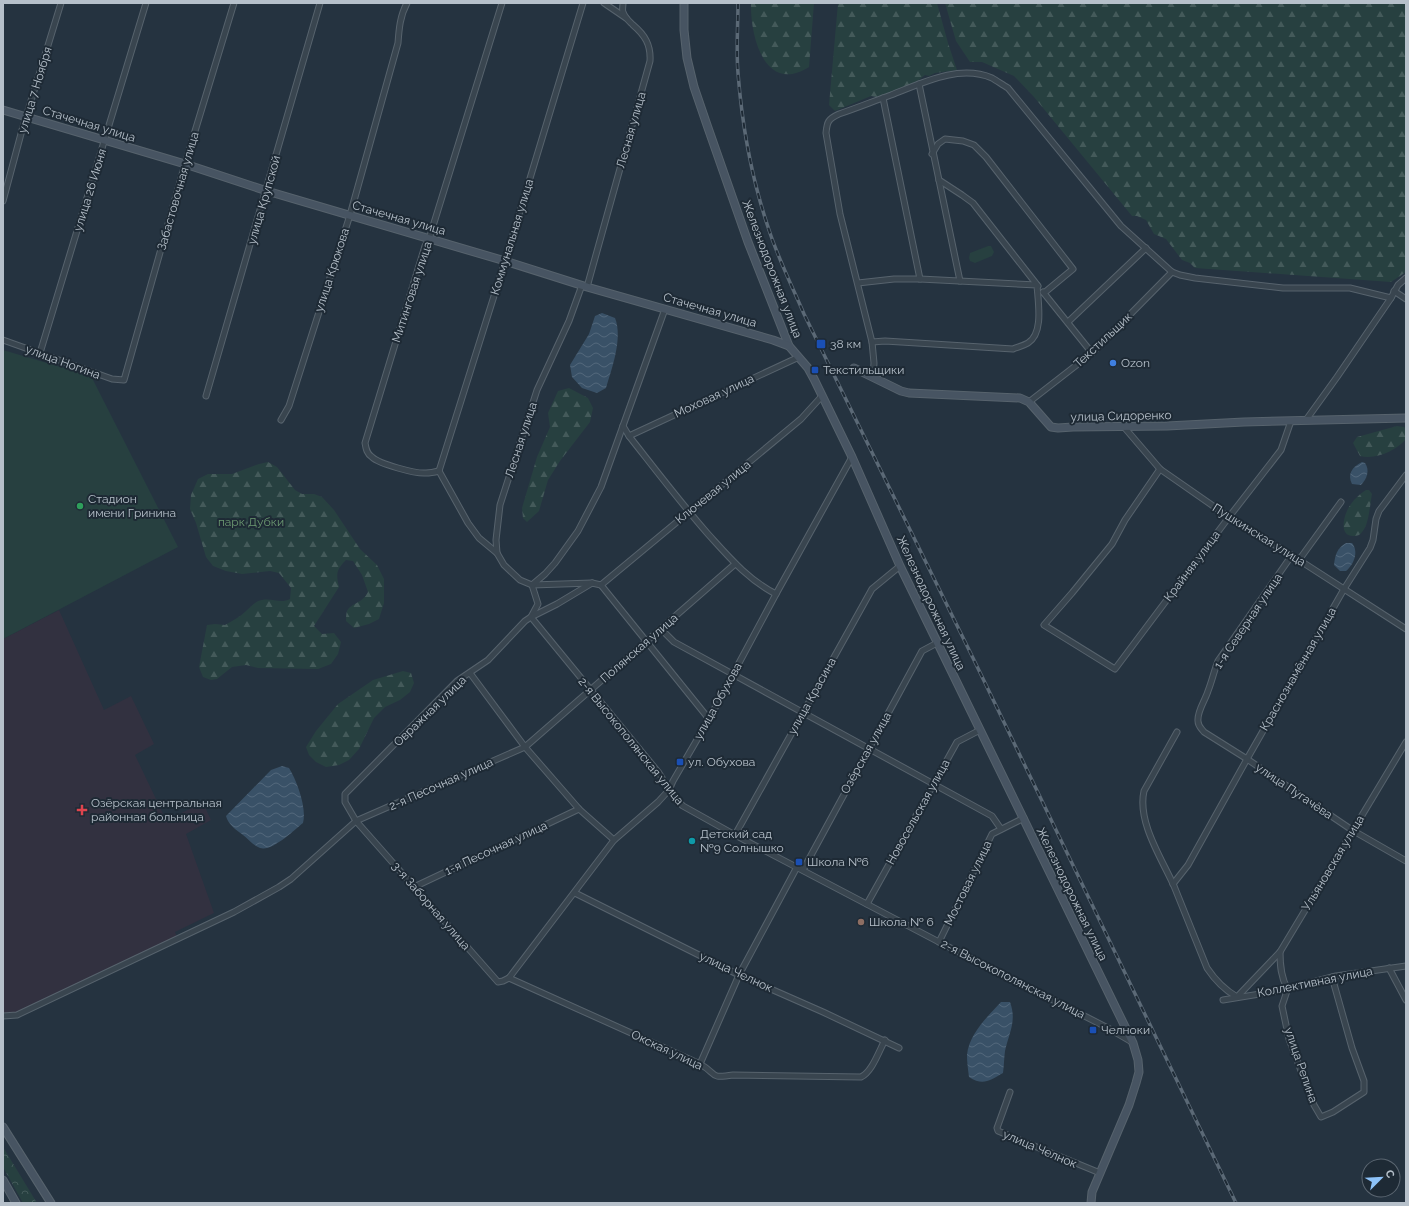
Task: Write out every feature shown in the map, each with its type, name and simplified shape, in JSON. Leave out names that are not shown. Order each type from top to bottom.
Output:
[{"type":"street","name":"улица 7 Ноября","points":[[3,202],[26,117],[61,3]]},
{"type":"street","name":"улица 26 Июня","points":[[40,353],[146,3]]},
{"type":"street","name":"Забастовочная улица","points":[[124,380],[185,164],[234,3]]},
{"type":"street","name":"улица Крупской","points":[[206,396],[267,191],[320,3]]},
{"type":"street","name":"улица Крюкова","points":[[281,420],[289,406],[350,215],[398,43],[400,24],[407,3]]},
{"type":"street","name":"Митинговая улица","points":[[439,471],[427,474],[414,472],[378,461],[371,457],[367,452],[365,443],[425,246],[429,239],[502,3]]},
{"type":"street","name":"Коммунальная улица","points":[[439,471],[505,261],[583,3]]},
{"type":"street","name":"Лесная улица","points":[[497,553],[496,540],[500,505],[538,390],[585,286],[650,61],[650,52],[645,38],[638,29],[604,3]]},
{"type":"street","points":[[623,3],[622,12],[626,19]]},
{"type":"street","name":"Железнодорожная улица","points":[[684,3],[684,30],[687,58],[694,87],[748,242],[789,346],[808,368],[822,396],[937,643],[1133,1043],[1138,1060],[1139,1072],[1129,1105],[1092,1192],[1091,1203]]},
{"type":"street","points":[[873,376],[874,363],[872,342],[840,214],[826,134],[827,123],[832,117],[839,114],[950,74],[966,74],[992,78],[1008,88],[1121,226],[1172,272],[1180,276],[1283,288],[1350,288],[1391,298]]},
{"type":"street","points":[[919,84],[932,154],[939,180],[960,281]]},
{"type":"street","points":[[883,98],[920,279]]},
{"type":"street","name":"Стачечная улица","points":[[3,110],[185,164],[267,191],[789,346]]},
{"type":"street","points":[[932,154],[938,144],[945,139],[964,141],[974,145],[995,169],[1073,268],[1044,293]]},
{"type":"street","points":[[939,180],[962,194],[973,204],[1092,354]]},
{"type":"street","points":[[1068,322],[1146,248]]},
{"type":"street","name":"Текстильщик","points":[[1029,402],[1092,354],[1172,272]]},
{"type":"street","points":[[1306,420],[1391,298],[1394,291],[1406,278]]},
{"type":"street","points":[[858,283],[894,279],[920,279],[1037,285]]},
{"type":"street","points":[[872,342],[884,341],[1012,349],[1028,343],[1035,335],[1038,326],[1037,285]]},
{"type":"street","points":[[1394,291],[1406,299]]},
{"type":"street","points":[[532,585],[555,563],[578,531],[602,487],[666,309]]},
{"type":"street","name":"улица Ногина","points":[[3,340],[112,379],[124,380]]},
{"type":"street","name":"Моховая улица","points":[[629,436],[799,357]]},
{"type":"street","points":[[854,368],[873,376],[900,391],[908,393],[1020,398],[1029,402]]},
{"type":"street","name":"Ключевая улица","points":[[601,585],[688,511],[801,419],[822,396]]},
{"type":"street","name":"улица Сидоренко","points":[[1029,402],[1051,426],[1058,428],[1406,418]]},
{"type":"street","name":"Крайняя улица","points":[[1160,469],[1125,520],[1112,544],[1044,625],[1115,669],[1281,450],[1290,421]]},
{"type":"street","points":[[623,426],[629,436],[688,511],[735,564],[765,588],[776,594]]},
{"type":"street","name":"Пушкинская улица","points":[[1124,427],[1160,469],[1229,517],[1406,629]]},
{"type":"street","name":"улица Обухова","points":[[510,978],[576,893],[614,840],[658,802],[669,790],[852,458]]},
{"type":"street","points":[[439,471],[468,523],[479,538],[497,553],[504,566],[520,580],[532,585],[592,583],[601,585],[709,719]]},
{"type":"street","name":"Краснознамённая улица","points":[[1173,884],[1188,865],[1344,589],[1370,548],[1374,540],[1378,511],[1406,475]]},
{"type":"street","points":[[1299,560],[1341,502]]},
{"type":"street","name":"1-я Северная улица","points":[[1204,732],[1198,726],[1198,721],[1218,661],[1292,556]]},
{"type":"street","name":"Полянская улица","points":[[525,747],[735,564]]},
{"type":"street","name":"улица Красина","points":[[735,835],[872,589],[900,566]]},
{"type":"street","name":"Овражная улица","points":[[356,821],[346,802],[345,794],[457,681],[488,660],[525,621],[592,583]]},
{"type":"street","points":[[531,617],[538,604],[532,585]]},
{"type":"street","name":"2-я Высокополянская улица","points":[[531,617],[659,773],[676,800],[683,806],[735,835],[939,942],[1102,1025],[1133,1043]]},
{"type":"street","points":[[661,629],[674,642],[992,816],[1001,829]]},
{"type":"street","name":"Озёрская улица","points":[[803,870],[922,651],[937,643]]},
{"type":"street","points":[[470,673],[525,747],[579,809],[614,840]]},
{"type":"street","name":"Новосельская улица","points":[[867,904],[957,742],[980,730]]},
{"type":"street","points":[[1177,732],[1144,791],[1142,799],[1143,809],[1151,840],[1173,884],[1207,968],[1212,976],[1228,992],[1237,997]]},
{"type":"street","name":"улица Пугачёва","points":[[1204,732],[1247,759],[1352,830],[1406,861]]},
{"type":"street","name":"Ульяновская улица","points":[[1237,997],[1280,952],[1406,742]]},
{"type":"street","name":"2-я Песочная улица","points":[[3,1016],[17,1015],[234,912],[291,879],[356,821],[525,747]]},
{"type":"street","name":"1-я Песочная улица","points":[[414,887],[579,809]]},
{"type":"street","name":"Мостовая улица","points":[[939,942],[992,834],[1024,818]]},
{"type":"street","name":"3-я Заборная улица","points":[[356,821],[498,982],[510,978]]},
{"type":"street","points":[[700,1064],[739,975],[797,867]]},
{"type":"street","name":"улица Челнок","points":[[576,893],[739,975],[885,1040],[899,1048]]},
{"type":"street","points":[[1280,952],[1280,967],[1284,982],[1288,988]]},
{"type":"street","name":"Коллективная улица","points":[[1223,1000],[1288,988],[1332,977],[1406,966]]},
{"type":"street","points":[[1389,968],[1406,1000]]},
{"type":"street","name":"улица Репина","points":[[1288,988],[1282,1006],[1289,1039],[1314,1105],[1321,1117],[1333,1112],[1364,1092],[1364,1081],[1352,1048],[1332,977]]},
{"type":"street","name":"Окская улица","points":[[510,978],[700,1064],[707,1068],[712,1075],[718,1077],[733,1075],[861,1077],[866,1075],[870,1070],[885,1040]]},
{"type":"street","name":"улица Челнок","points":[[1010,1092],[996,1128],[998,1131],[1100,1173]]},
{"type":"street","points":[[3,1127],[51,1203]]},
{"type":"street","points":[[3,1180],[16,1203]]},
{"type":"shaded area","name":"Озёрская центральная районная больница","points":[[59,610],[104,710],[131,696],[154,744],[135,755],[166,820],[203,803],[211,820],[186,834],[214,913],[175,932],[177,937],[3,1019],[3,639]]},
{"type":"green space","points":[[751,3],[814,3],[809,67],[794,74],[781,73],[771,68],[763,58],[757,45],[753,31]]},
{"type":"green space","points":[[838,3],[937,3],[957,70],[935,73],[929,76],[925,75],[914,84],[877,97],[871,96],[835,111],[829,105]]},
{"type":"green space","points":[[945,3],[1406,3],[1406,272],[1391,282],[1195,268],[1190,263],[1182,260],[1166,239],[1154,234],[1146,220],[1137,216],[1132,216],[1034,97],[1014,76],[982,62],[970,62],[956,41]]},
{"type":"green space","points":[[991,246],[994,252],[992,256],[975,263],[970,261],[970,253]]},
{"type":"green space","name":"Стадион имени Гринина","points":[[3,350],[91,376],[178,547],[3,639]]},
{"type":"green space","points":[[569,388],[588,398],[593,408],[590,422],[560,461],[548,480],[539,511],[527,522],[523,518],[522,508],[537,457],[550,427],[548,413],[558,391]]},
{"type":"green space","points":[[1397,426],[1404,427],[1406,429],[1406,439],[1402,443],[1391,451],[1379,456],[1360,456],[1353,443],[1357,437]]},
{"type":"green space","name":"парк Дубки","points":[[268,462],[277,467],[295,490],[302,494],[314,494],[322,497],[334,510],[360,549],[377,565],[384,579],[384,603],[379,619],[369,624],[354,628],[346,621],[347,611],[349,608],[363,599],[368,592],[362,575],[353,561],[346,560],[338,572],[337,579],[339,587],[314,626],[322,634],[334,633],[341,642],[338,654],[331,664],[318,669],[258,668],[246,665],[232,667],[217,679],[211,680],[203,677],[199,667],[207,625],[225,625],[239,617],[253,604],[260,601],[283,601],[290,599],[291,588],[279,573],[270,571],[242,574],[226,571],[213,566],[206,557],[196,523],[190,509],[191,495],[198,479],[208,474],[232,474]]},
{"type":"green space","points":[[1366,490],[1369,490],[1372,494],[1366,525],[1359,535],[1349,535],[1344,529],[1345,515],[1352,502]]},
{"type":"green space","points":[[403,671],[411,673],[414,683],[410,692],[400,700],[385,707],[374,718],[359,749],[349,760],[339,765],[326,767],[316,762],[309,755],[306,747],[316,731],[338,704],[373,680]]},
{"type":"green space","points":[[3,1147],[37,1203],[23,1203],[3,1167]]},
{"type":"water","points":[[602,313],[615,318],[618,335],[614,362],[606,388],[597,393],[582,388],[572,377],[570,365],[589,334],[595,316]]},
{"type":"water","points":[[1362,462],[1367,466],[1368,471],[1365,480],[1361,485],[1352,484],[1350,477],[1351,471]]},
{"type":"water","points":[[1346,543],[1352,543],[1354,546],[1355,558],[1346,571],[1340,571],[1334,565],[1335,558],[1337,552]]},
{"type":"water","points":[[282,766],[289,768],[298,787],[304,810],[303,823],[277,844],[271,847],[260,848],[233,827],[226,816],[271,770]]},
{"type":"water","points":[[1001,1002],[1010,1002],[1013,1015],[1012,1027],[1005,1051],[1003,1073],[990,1080],[982,1082],[974,1080],[969,1077],[967,1063],[967,1055],[971,1040],[990,1013]]},
{"type":"railway","points":[[738,3],[737,64],[745,132],[763,211],[781,262],[804,314],[973,658],[1236,1203]]},
{"type":"place","name":"38 км","points":[[821,344]]},
{"type":"place","name":"Ozon","points":[[1113,363]]},
{"type":"place","name":"Текстильщики","points":[[815,370]]},
{"type":"place","name":"Стадион имени Гринина","points":[[80,506]]},
{"type":"place","name":"ул. Обухова","points":[[680,762]]},
{"type":"place","name":"Озёрская центральная районная больница","points":[[82,810]]},
{"type":"place","name":"Детский сад №9 Солнышко","points":[[692,841]]},
{"type":"place","name":"Школа №6","points":[[799,862]]},
{"type":"place","name":"Школа № 6","points":[[861,922]]},
{"type":"place","name":"Челноки","points":[[1093,1030]]}]
